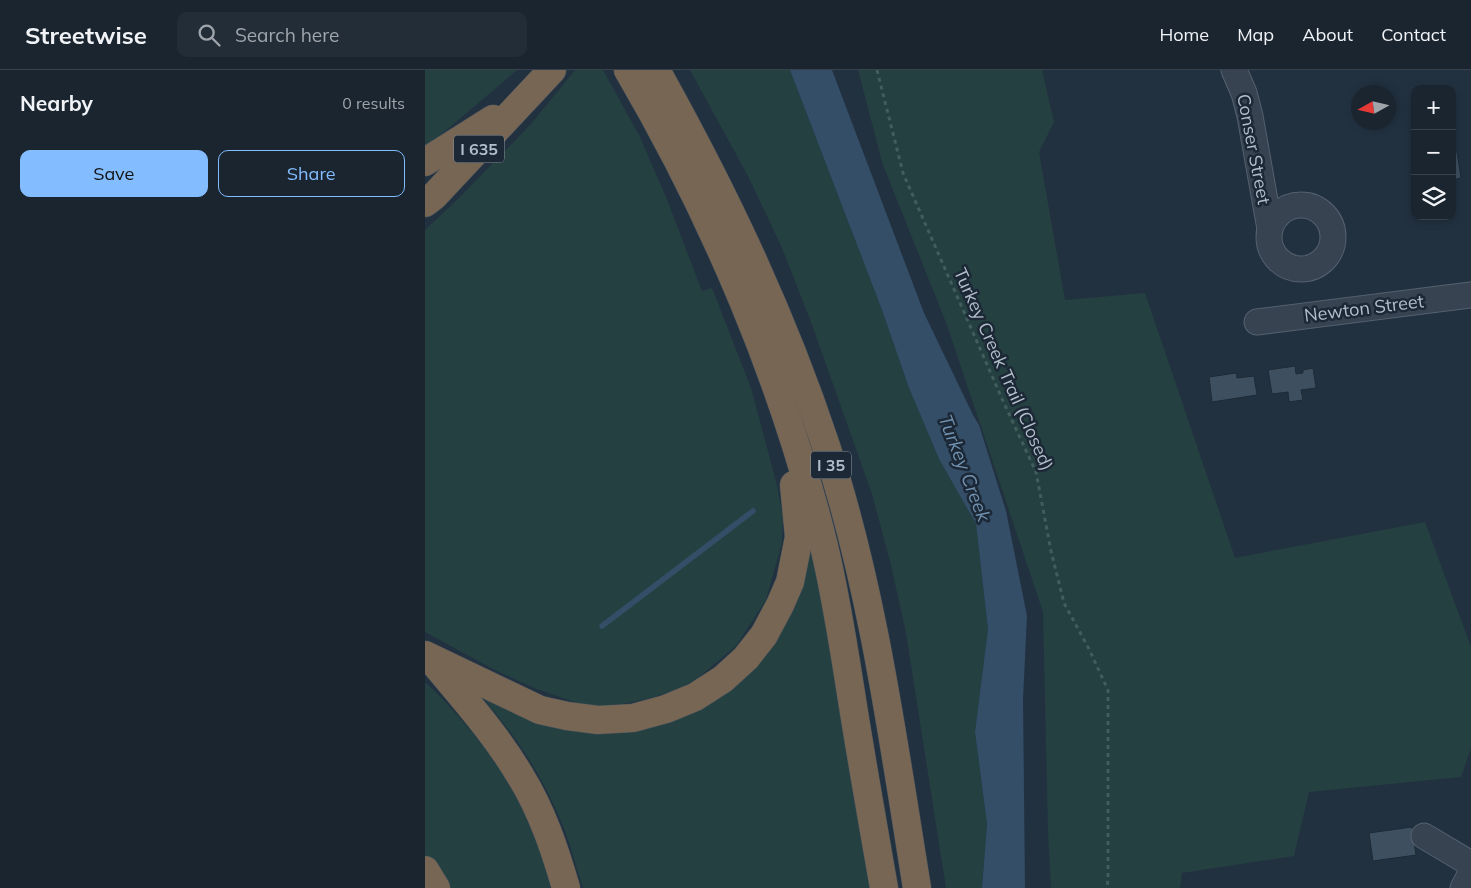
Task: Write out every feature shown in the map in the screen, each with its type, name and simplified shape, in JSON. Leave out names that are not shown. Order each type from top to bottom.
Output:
[{"type":"highway","points":[[425,162],[531,94],[552,70]]},
{"type":"highway","points":[[628,70],[692,189],[743,300],[777,389],[799,455],[825,547],[884,888]]},
{"type":"highway","name":"I 35","points":[[656,70],[699,146],[766,287],[797,362],[826,448],[850,531],[871,622],[917,888]]},
{"type":"highway","name":"I 635","points":[[425,204],[531,94]]},
{"type":"highway","points":[[428,657],[540,710],[598,720],[633,718],[666,710],[695,696],[723,679],[746,658],[768,628],[790,582],[799,537],[796,494],[777,389]]},
{"type":"highway","points":[[428,657],[476,713],[522,778],[541,817],[566,888]]},
{"type":"highway","points":[[425,870],[436,888]]},
{"type":"street","name":"Conser Street","points":[[1234,70],[1244,93],[1250,116],[1269,229]]},
{"type":"street","name":"Newton Street","points":[[1257,322],[1471,295]]},
{"type":"street","points":[[1424,836],[1471,864]]},
{"type":"street","points":[[1463,888],[1471,873]]},
{"type":"path","name":"Turkey Creek Trail (Closed)","points":[[877,70],[903,173],[1003,401],[1037,472],[1051,551],[1064,604],[1089,649],[1108,690],[1107,888]]},
{"type":"green space","points":[[425,70],[517,70],[425,146]]},
{"type":"green space","points":[[575,70],[603,70],[639,135],[666,197],[702,291],[712,288],[751,388],[777,485],[783,519],[782,543],[766,600],[736,646],[698,678],[676,690],[623,704],[598,706],[577,703],[534,688],[493,669],[425,632],[425,230],[531,124]]},
{"type":"green space","points":[[690,70],[790,70],[882,310],[909,388],[939,459],[976,524],[988,629],[975,732],[987,824],[982,888],[946,888],[906,633],[890,561],[872,494],[811,322],[782,248],[749,178]]},
{"type":"green space","points":[[858,70],[1042,70],[1054,122],[1039,152],[1065,300],[1145,293],[1235,558],[1425,522],[1471,647],[1471,748],[1461,777],[1309,792],[1294,856],[1182,873],[1180,888],[1051,888],[1043,612],[947,325],[883,165]]},
{"type":"green space","points":[[810,532],[872,888],[583,888],[566,834],[539,775],[508,729],[484,700],[492,699],[587,732],[619,733],[658,723],[717,697]]},
{"type":"green space","points":[[425,682],[455,712],[496,764],[518,801],[531,828],[551,888],[446,888],[425,854]]},
{"type":"water","name":"Turkey Creek","points":[[790,70],[832,70],[924,313],[979,425],[1006,511],[1027,616],[1023,699],[1025,888],[982,888],[987,824],[975,732],[988,629],[976,524],[939,459],[909,388],[882,310]]},
{"type":"building","points":[[1456,152],[1457,152],[1461,178],[1456,179]]},
{"type":"building","points":[[1295,366],[1296,374],[1313,368],[1316,388],[1301,390],[1303,400],[1289,402],[1288,392],[1272,394],[1268,370]]},
{"type":"building","points":[[1236,373],[1237,378],[1254,376],[1257,395],[1212,402],[1209,377]]},
{"type":"building","points":[[1412,827],[1416,855],[1373,861],[1369,833]]},
{"type":"waterway","points":[[602,626],[753,511]]}]
